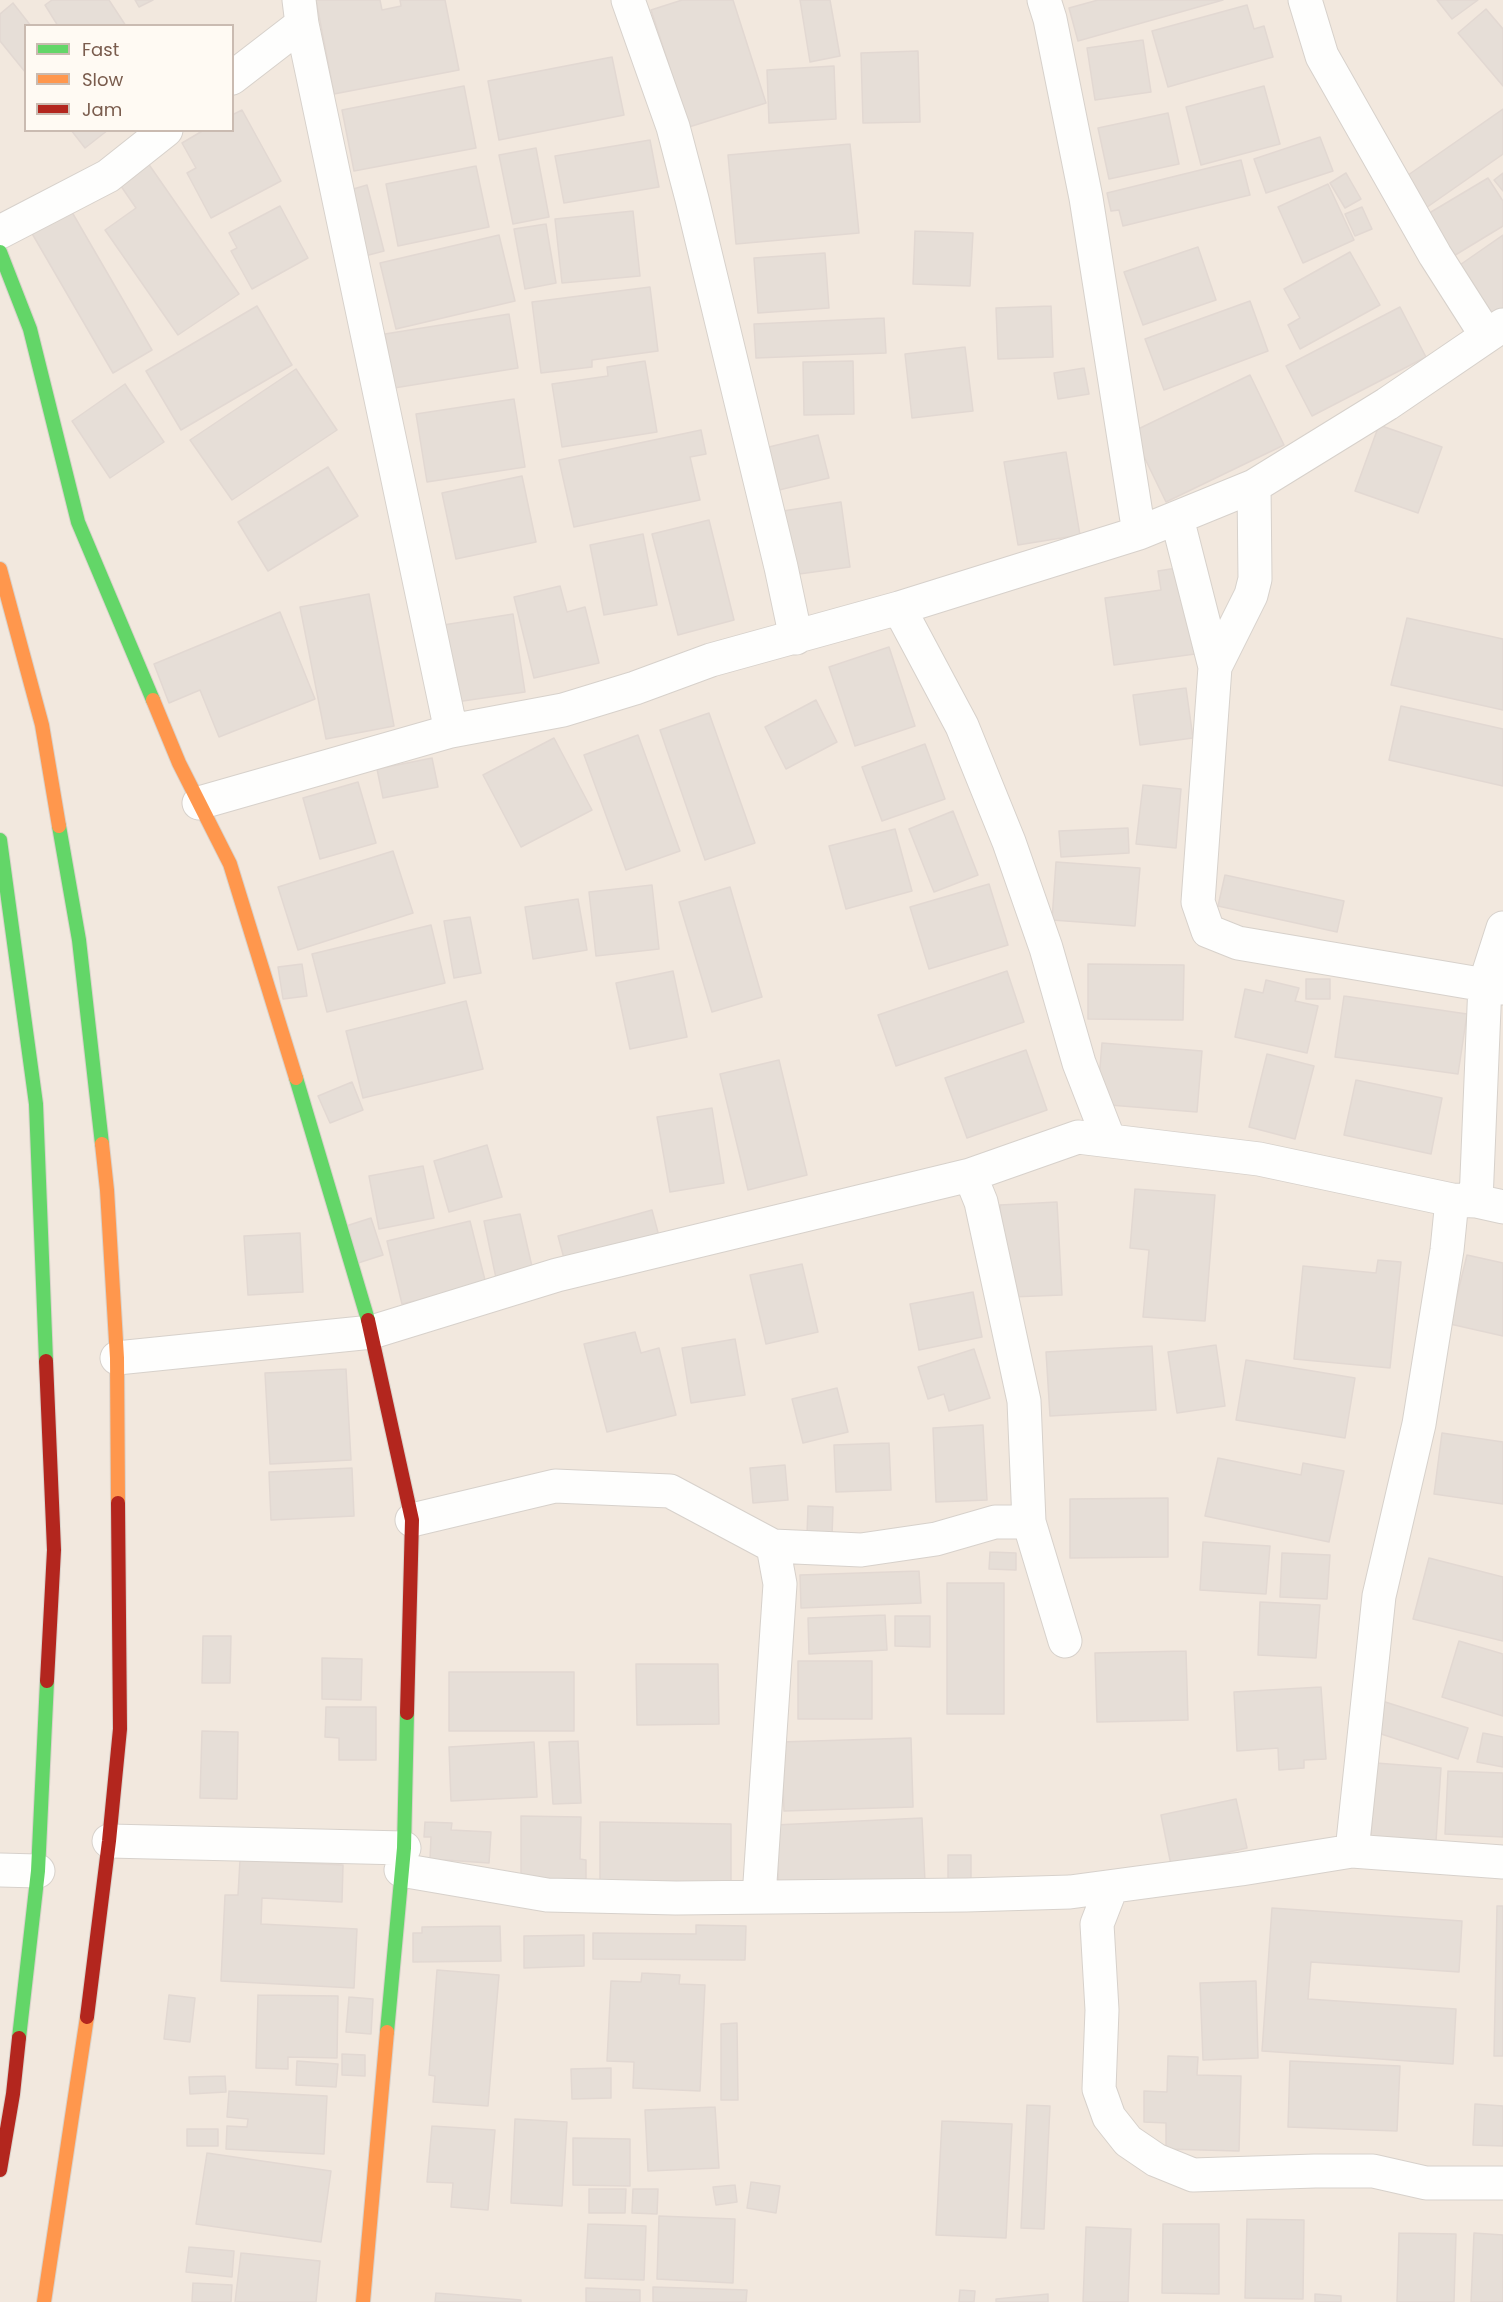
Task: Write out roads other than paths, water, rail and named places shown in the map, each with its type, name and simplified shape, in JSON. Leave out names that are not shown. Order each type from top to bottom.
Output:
[{"type":"main road","points":[[0,252],[30,329],[78,522],[179,763],[230,864],[250,925],[372,1332],[412,1520],[403,1859],[363,2302]]},
{"type":"main road","points":[[0,569],[42,725],[79,940],[107,1190],[117,1358],[120,1729],[94,1969],[44,2302]]},
{"type":"main road","points":[[0,840],[36,1104],[54,1550],[38,1872],[13,2094],[0,2170]]},
{"type":"street","points":[[628,0],[673,127],[692,199],[782,567],[796,638]]},
{"type":"street","points":[[1044,0],[1050,19],[1086,198],[1139,533]]},
{"type":"street","points":[[199,803],[451,731],[563,710],[635,688],[711,660],[899,608],[1139,533],[1254,486],[1387,404],[1495,330],[1435,255],[1322,56],[1305,0]]},
{"type":"street","points":[[300,12],[451,731]]},
{"type":"street","points":[[234,76],[300,12]]},
{"type":"street","points":[[0,232],[108,176],[163,132]]},
{"type":"street","points":[[1215,667],[1251,595],[1255,579],[1254,486]]},
{"type":"street","points":[[1177,518],[1215,667],[1198,902],[1208,931],[1238,943],[1494,986]]},
{"type":"street","points":[[899,608],[962,726],[1009,842],[1046,948],[1079,1063],[1109,1140]]},
{"type":"street","points":[[1352,1851],[1379,1596],[1419,1424],[1447,1250],[1477,1203],[1494,986],[1503,928]]},
{"type":"street","points":[[117,1358],[372,1332],[557,1275],[970,1175],[1078,1137],[1259,1159],[1477,1203]]},
{"type":"street","points":[[970,1175],[981,1202],[1024,1401],[1029,1522],[1065,1641]]},
{"type":"street","points":[[412,1520],[555,1486],[670,1491],[773,1546],[861,1550],[936,1539],[995,1522],[1029,1522]]},
{"type":"street","points":[[759,1897],[780,1584],[773,1546]]},
{"type":"street","points":[[109,1841],[403,1859],[547,1895],[676,1898],[1070,1892],[1111,1888],[1352,1851],[1503,1862]]},
{"type":"street","points":[[0,1870],[38,1872]]},
{"type":"street","points":[[1111,1888],[1097,1924],[1102,2010],[1100,2089],[1109,2117],[1128,2141],[1156,2160],[1193,2175],[1373,2171],[1426,2183],[1503,2183]]},
{"type":"street","points":[[1070,1892],[1097,1924]]}]
